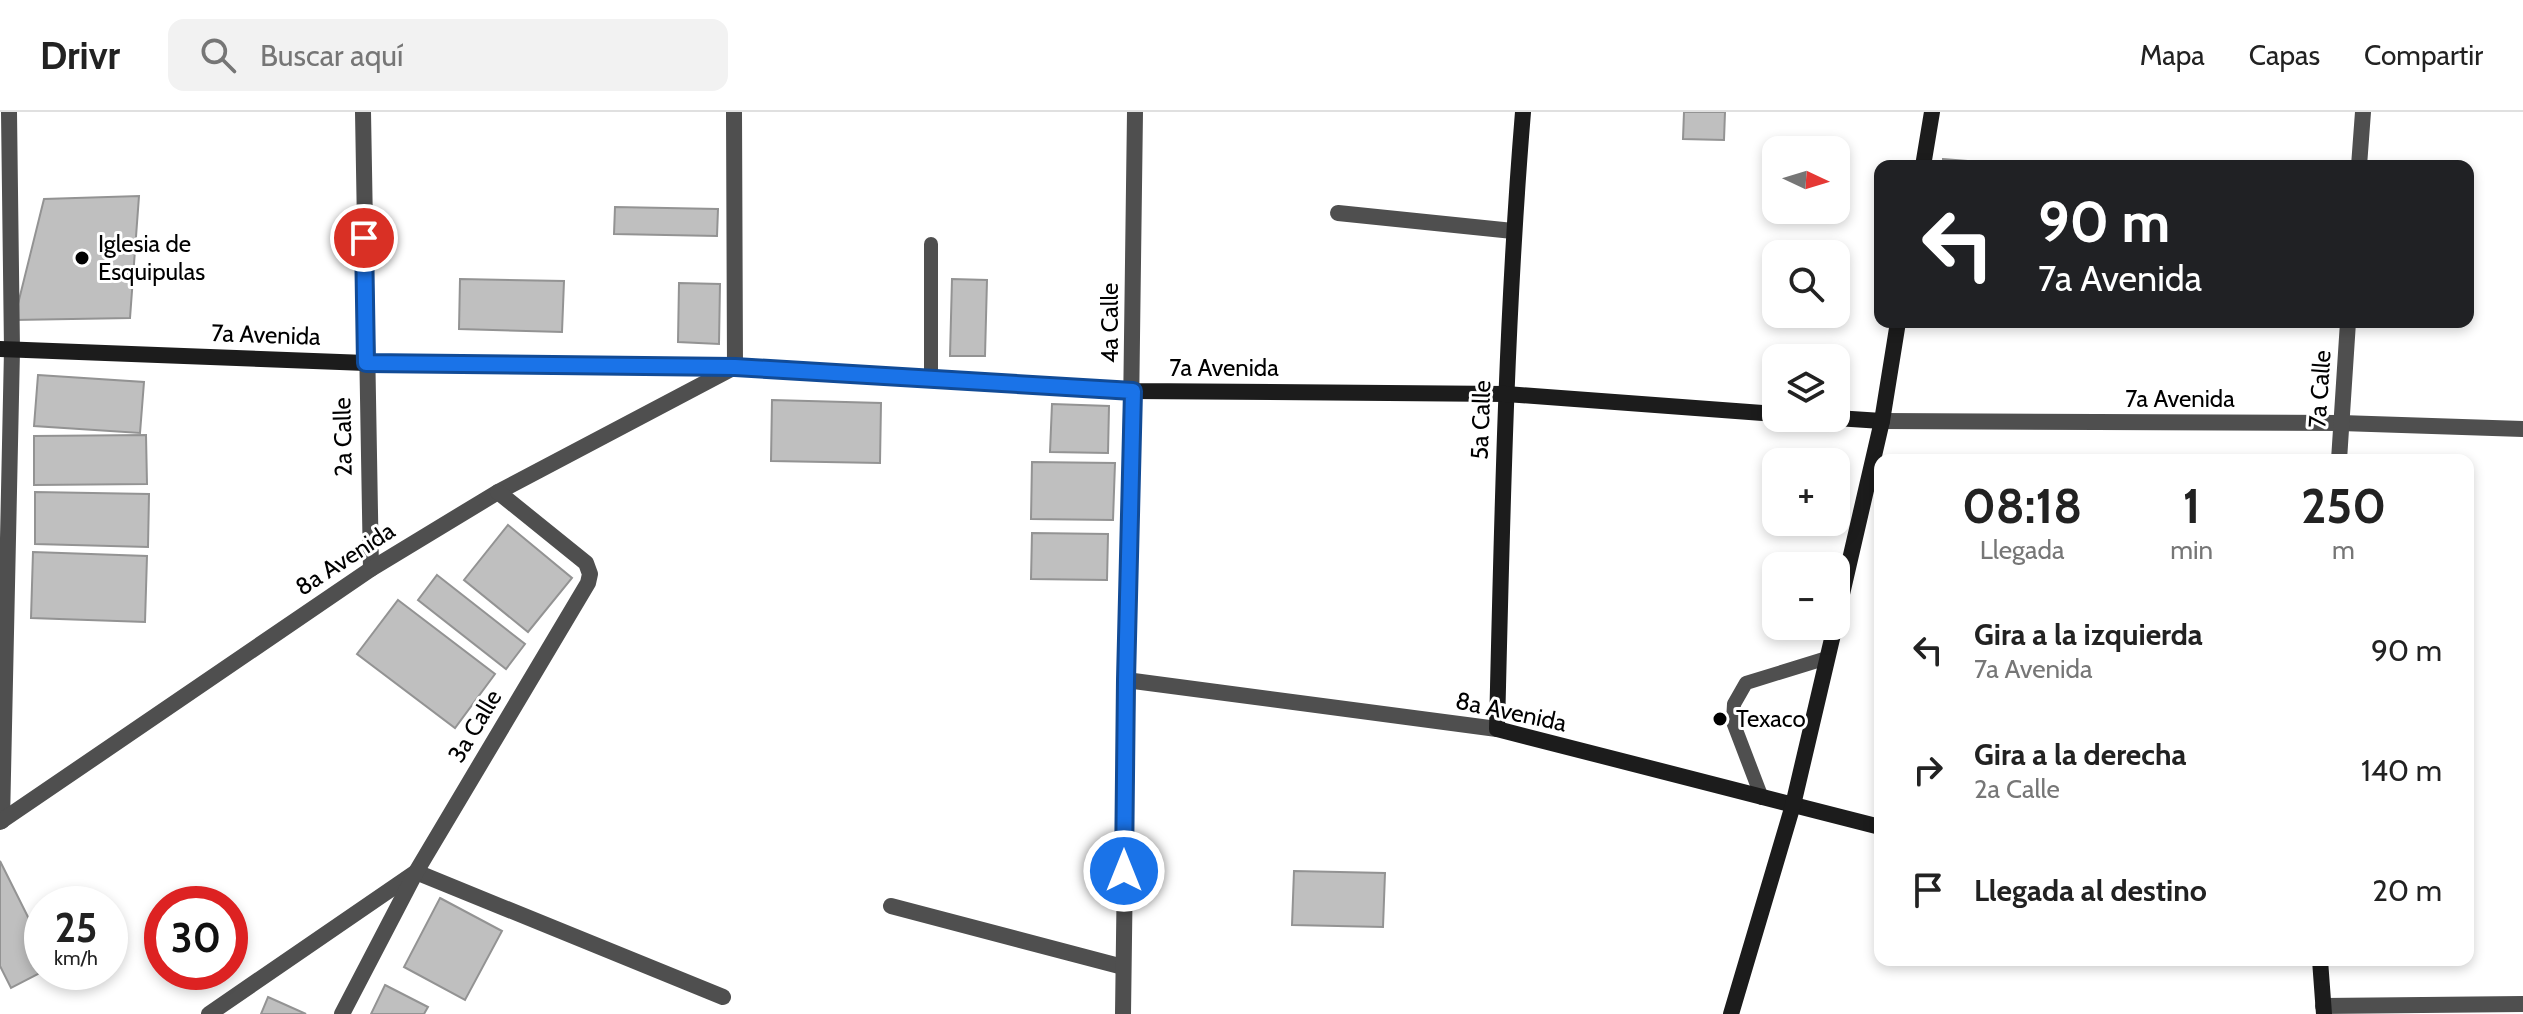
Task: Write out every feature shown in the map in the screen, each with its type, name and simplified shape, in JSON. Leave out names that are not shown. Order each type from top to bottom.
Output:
[{"type":"street","points":[[1,822],[5,183],[9,112]]},
{"type":"street","name":"2a Calle","points":[[363,112],[371,569]]},
{"type":"street","points":[[734,112],[735,367]]},
{"type":"street","name":"4a Calle","points":[[1123,1014],[1135,112]]},
{"type":"street","name":"5a Calle","points":[[1497,729],[1506,394],[1513,231],[1523,112]]},
{"type":"street","points":[[1924,160],[1932,112]]},
{"type":"street","points":[[2359,160],[2363,112]]},
{"type":"street","points":[[1338,213],[1513,231]]},
{"type":"street","points":[[1874,454],[1897,328]]},
{"type":"street","name":"7a Calle","points":[[2339,454],[2348,328]]},
{"type":"street","name":"7a Avenida","points":[[6,349],[366,363],[735,367],[1133,391],[1506,394],[1762,413]]},
{"type":"street","name":"8a Avenida","points":[[1,822],[371,569],[498,492],[735,367]]},
{"type":"street","name":"7a Avenida","points":[[1850,419],[2341,423],[2523,429]]},
{"type":"street","points":[[1850,559],[1874,455]]},
{"type":"street","name":"3a Calle","points":[[342,1014],[416,872],[588,583],[590,574],[586,563],[498,492]]},
{"type":"street","points":[[1731,1014],[1793,805],[1831,640]]},
{"type":"street","name":"8a Avenida","points":[[1126,680],[1497,729],[1874,825]]},
{"type":"street","points":[[209,1014],[416,872],[723,997]]},
{"type":"street","points":[[891,906],[1123,967]]},
{"type":"street","points":[[2320,966],[2324,1010],[2523,1004]]},
{"type":"lane","points":[[931,244],[931,379]]},
{"type":"lane","points":[[1762,798],[1733,722],[1734,704],[1746,683],[1827,658]]},
{"type":"building","points":[[1684,112],[1725,112],[1724,140],[1683,139]]},
{"type":"building","name":"Iglesia de Esquipulas","points":[[139,196],[130,318],[14,320],[44,199]]},
{"type":"building","points":[[615,207],[718,209],[717,236],[614,234]]},
{"type":"building","points":[[460,279],[564,281],[562,332],[459,329]]},
{"type":"building","points":[[952,279],[987,280],[985,356],[950,356]]},
{"type":"building","points":[[679,283],[720,284],[719,344],[678,342]]},
{"type":"building","points":[[38,375],[144,382],[140,433],[34,426]]},
{"type":"building","points":[[772,400],[881,403],[880,463],[771,461]]},
{"type":"building","points":[[1052,404],[1109,406],[1108,453],[1050,452]]},
{"type":"building","points":[[146,435],[147,484],[34,485],[34,436]]},
{"type":"building","points":[[1032,462],[1115,463],[1113,520],[1031,519]]},
{"type":"building","points":[[35,492],[149,494],[148,547],[35,544]]},
{"type":"building","points":[[508,525],[572,578],[528,632],[464,580]]},
{"type":"building","points":[[1032,533],[1108,534],[1107,580],[1031,579]]},
{"type":"building","points":[[33,552],[147,556],[145,622],[31,618]]},
{"type":"building","points":[[437,575],[525,644],[506,669],[418,600]]},
{"type":"building","points":[[398,600],[495,674],[455,728],[357,654]]},
{"type":"building","points":[[0,861],[24,909],[24,981],[11,988],[0,966]]},
{"type":"building","points":[[1294,871],[1385,873],[1383,927],[1292,925]]},
{"type":"building","points":[[440,898],[502,931],[465,1000],[404,967]]},
{"type":"building","points":[[385,985],[428,1007],[424,1014],[371,1014]]},
{"type":"building","points":[[268,997],[306,1014],[261,1014]]},
{"type":"place","name":"Iglesia de Esquipulas","points":[[82,258]]},
{"type":"place","name":"Texaco","points":[[1720,719]]},
{"type":"route","points":[[364,238],[366,363],[735,367],[1133,391],[1124,871]]}]
